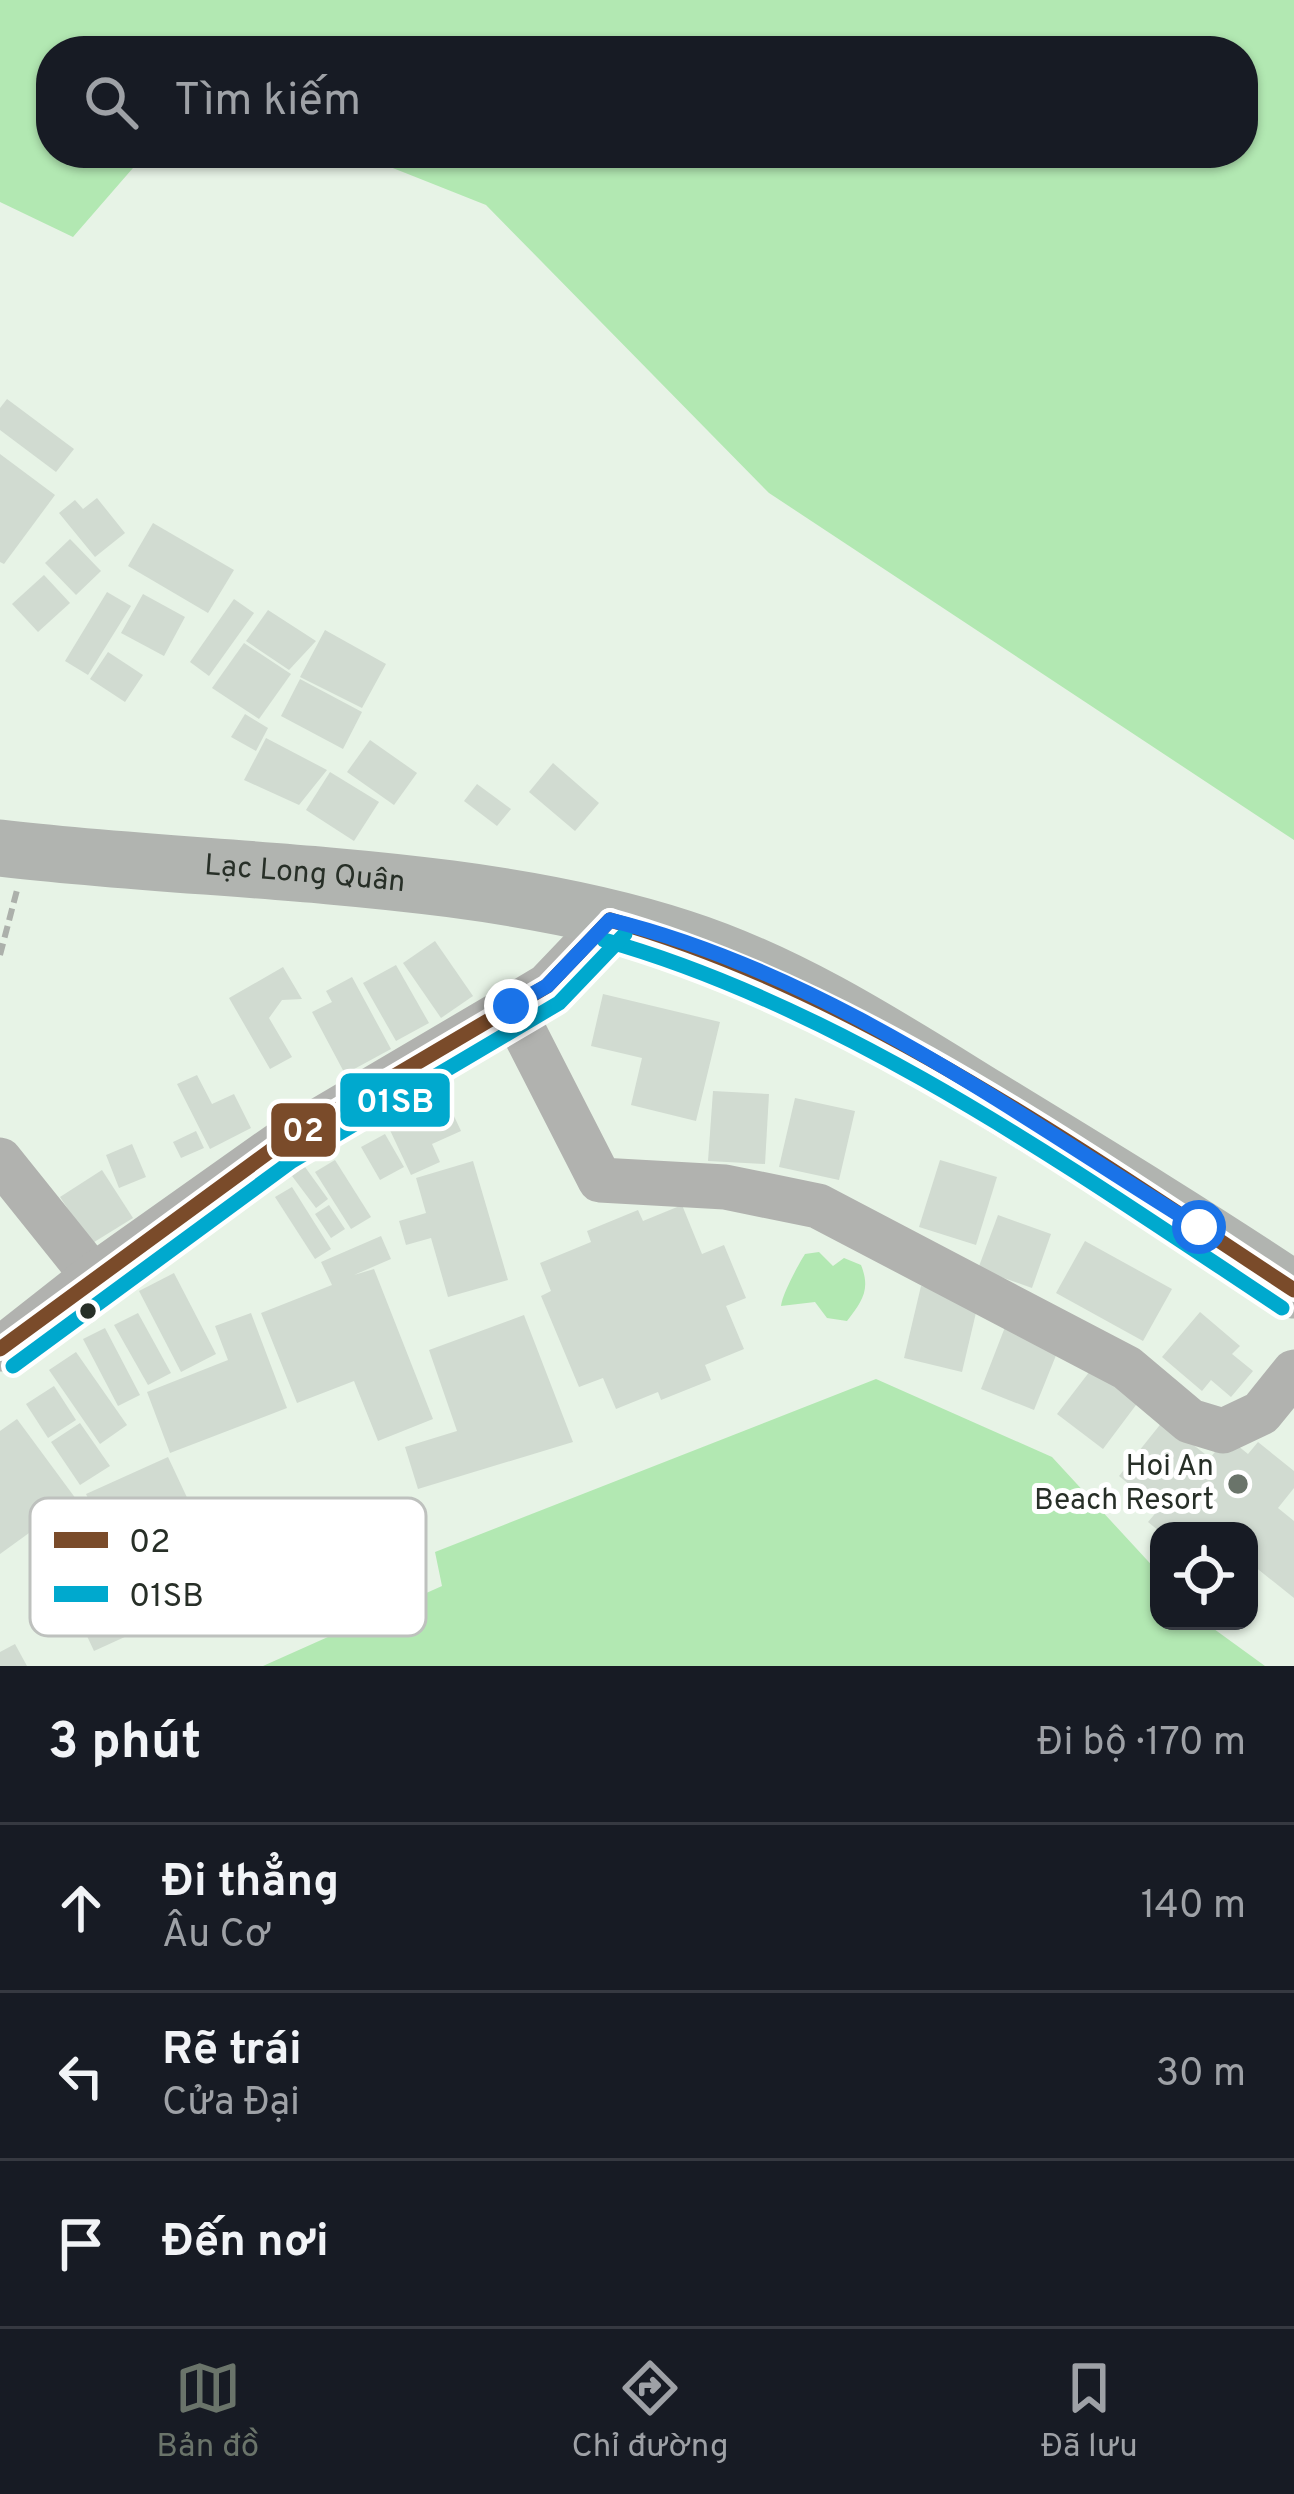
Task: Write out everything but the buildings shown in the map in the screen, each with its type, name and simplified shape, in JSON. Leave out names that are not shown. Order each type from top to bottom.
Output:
[{"type":"main road","name":"Lạc Long Quân","points":[[12,849],[420,888],[610,920],[680,938],[759,967],[871,1027],[1294,1290]]},
{"type":"street","points":[[0,1349],[93,1276],[281,1143],[547,986],[610,920]]},
{"type":"street","points":[[511,1006],[600,1180],[725,1186],[818,1206],[1126,1368],[1190,1421],[1223,1431],[1261,1413],[1294,1372]]},
{"type":"street","points":[[0,1160],[93,1276]]},
{"type":"path","points":[[0,955],[10,931],[12,849]]},
{"type":"shaded area","points":[[0,0],[1294,0],[1294,840],[769,493],[486,205],[393,168],[1258,168],[1258,36],[36,36],[36,168],[133,168],[73,237],[0,202]]},
{"type":"shaded area","points":[[819,1252],[833,1266],[844,1258],[861,1265],[863,1295],[847,1321],[827,1318],[815,1302],[781,1306],[805,1254]]},
{"type":"shaded area","points":[[876,1379],[1052,1457],[1150,1563],[1150,1630],[1215,1630],[1265,1666],[263,1666],[330,1636],[426,1636],[426,1593],[442,1586],[435,1552]]},
{"type":"transit line","name":"02","points":[[610,920],[701,950],[878,1031],[1049,1130],[1294,1290]]},
{"type":"transit line","name":"02","points":[[0,1349],[281,1143],[547,986],[610,920]]},
{"type":"transit line","name":"01SB","points":[[13,1366],[292,1161],[559,1003],[625,934]]},
{"type":"transit line","name":"01SB","points":[[604,940],[694,970],[870,1050],[1040,1149],[1282,1308]]},
{"type":"place","name":"Hoi An Beach Resort","points":[[1238,1484]]},
{"type":"route","points":[[511,1006],[547,986],[610,920],[680,938],[759,967],[890,1037],[1199,1227]]}]
